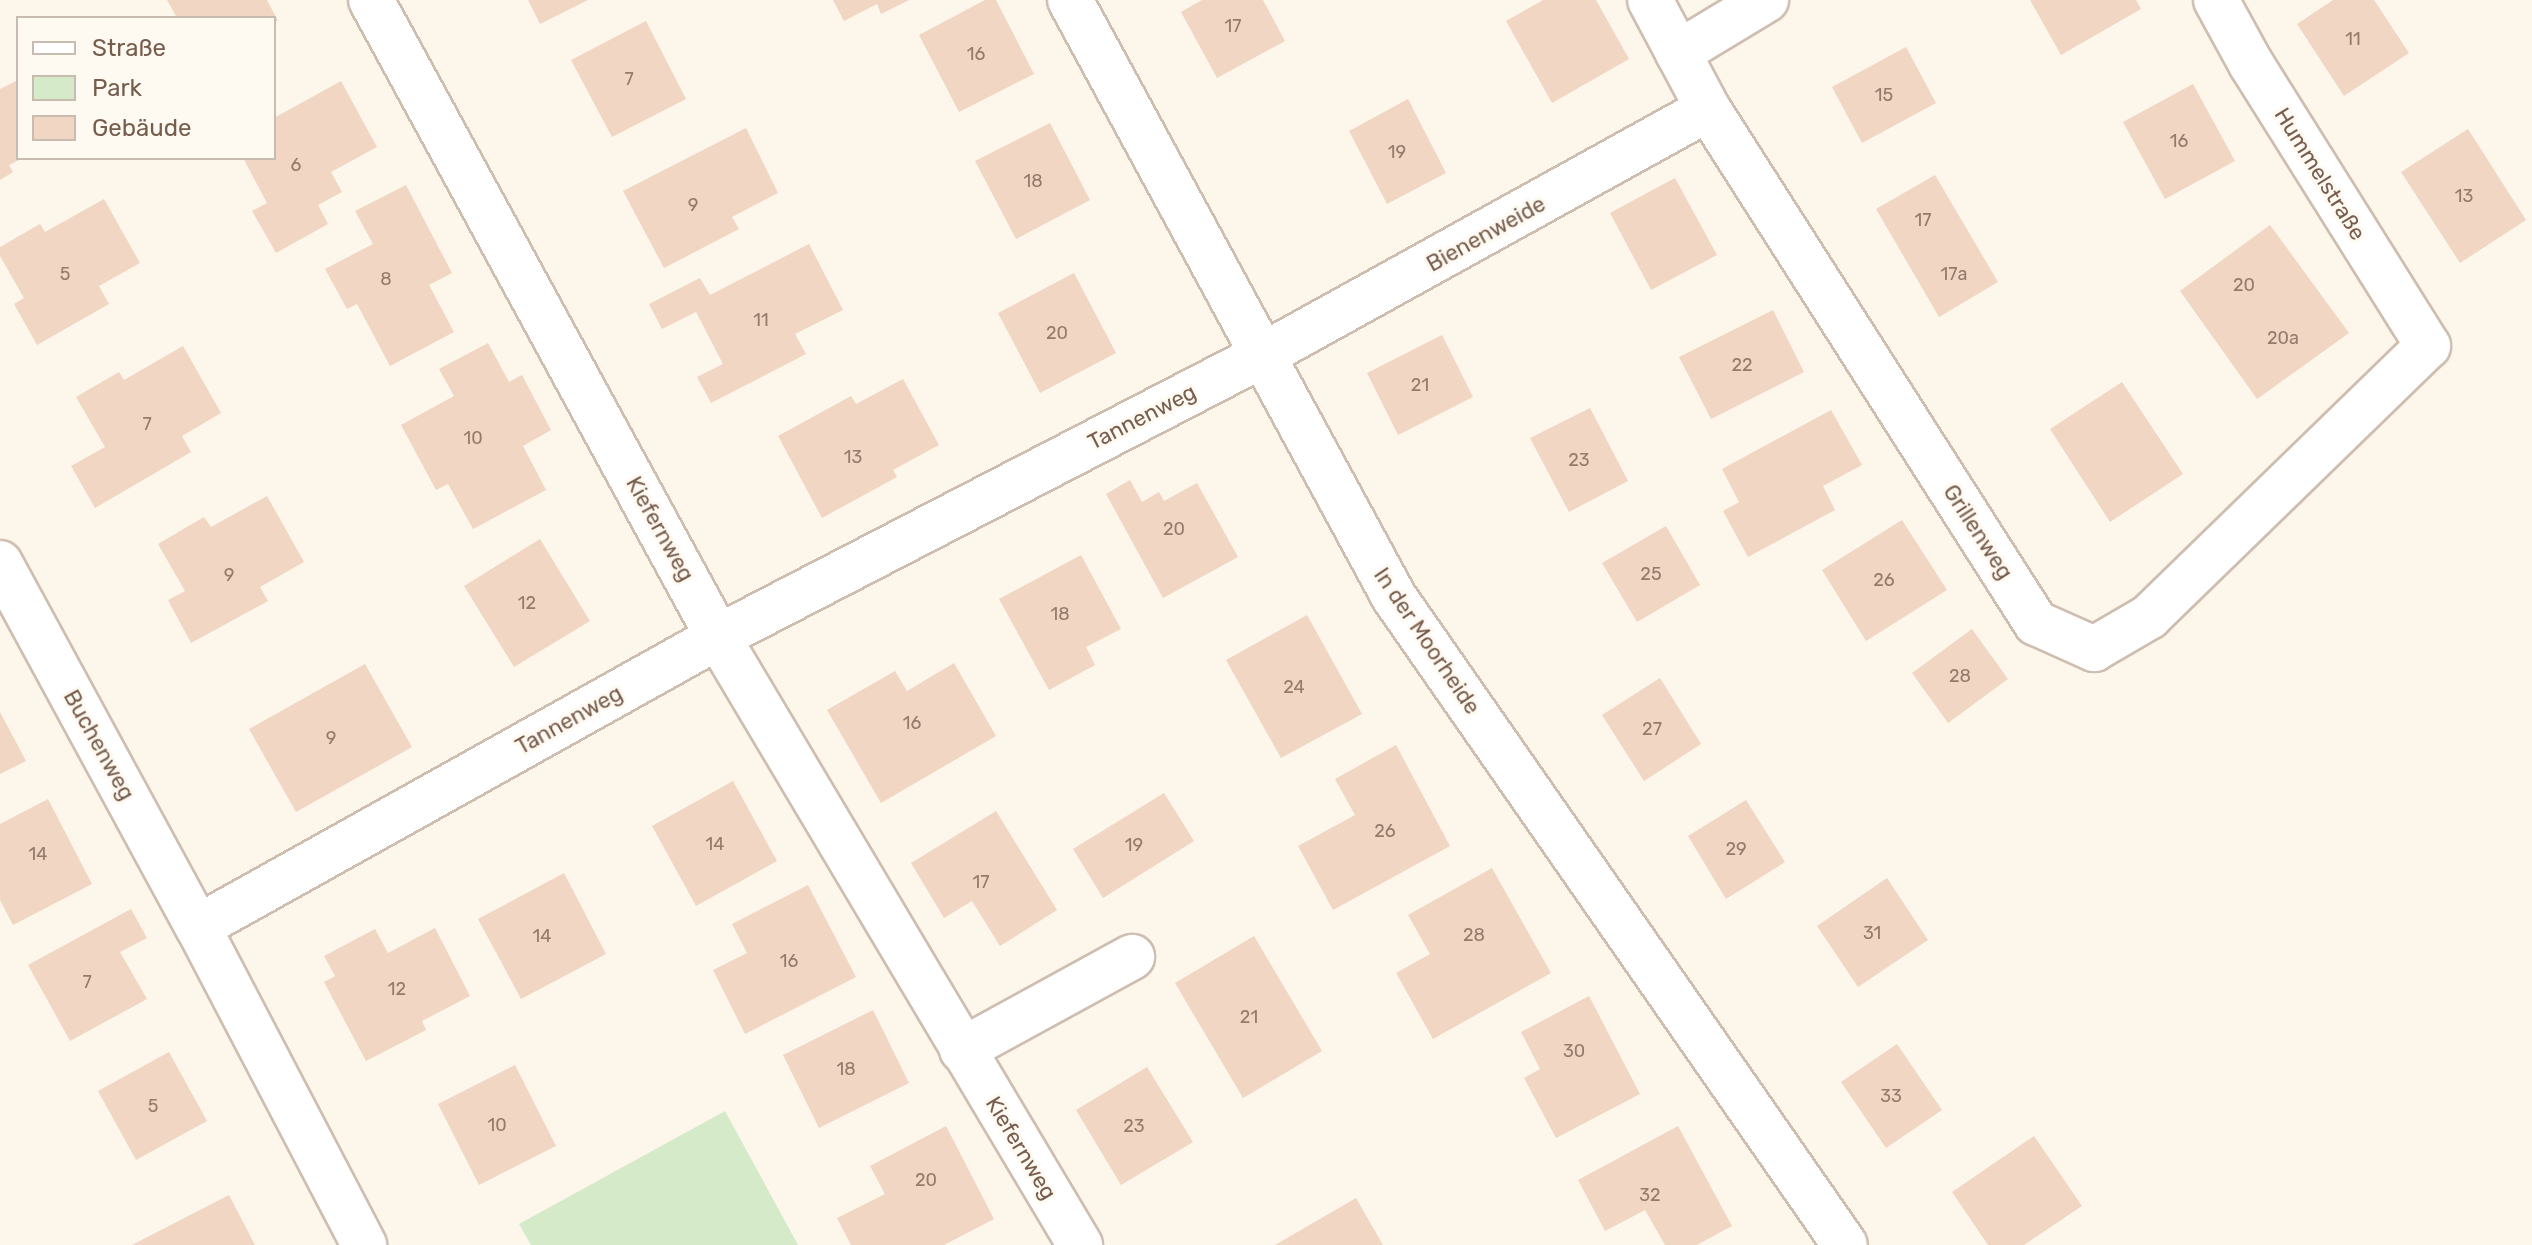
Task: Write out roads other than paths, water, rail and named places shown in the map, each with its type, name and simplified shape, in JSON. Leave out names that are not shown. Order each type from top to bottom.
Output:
[{"type":"street","name":"Kiefernweg","points":[[371,0],[718,637],[1080,1245]]},
{"type":"street","name":"In der Moorheide","points":[[1070,0],[1394,597],[1845,1245]]},
{"type":"street","name":"Grillenweg","points":[[1650,0],[1708,109],[2036,623],[2094,649],[2149,617],[2428,346]]},
{"type":"street","points":[[1678,53],[1766,0]]},
{"type":"street","name":"Hummelstraße","points":[[2216,0],[2251,64],[2428,346]]},
{"type":"street","name":"Bienenweide","points":[[1263,355],[1708,109]]},
{"type":"street","name":"Tannenweg","points":[[198,927],[718,637],[1263,355]]},
{"type":"street","name":"Buchenweg","points":[[0,563],[198,927]]},
{"type":"street","points":[[198,927],[364,1245]]},
{"type":"street","points":[[962,1050],[1132,957]]}]
